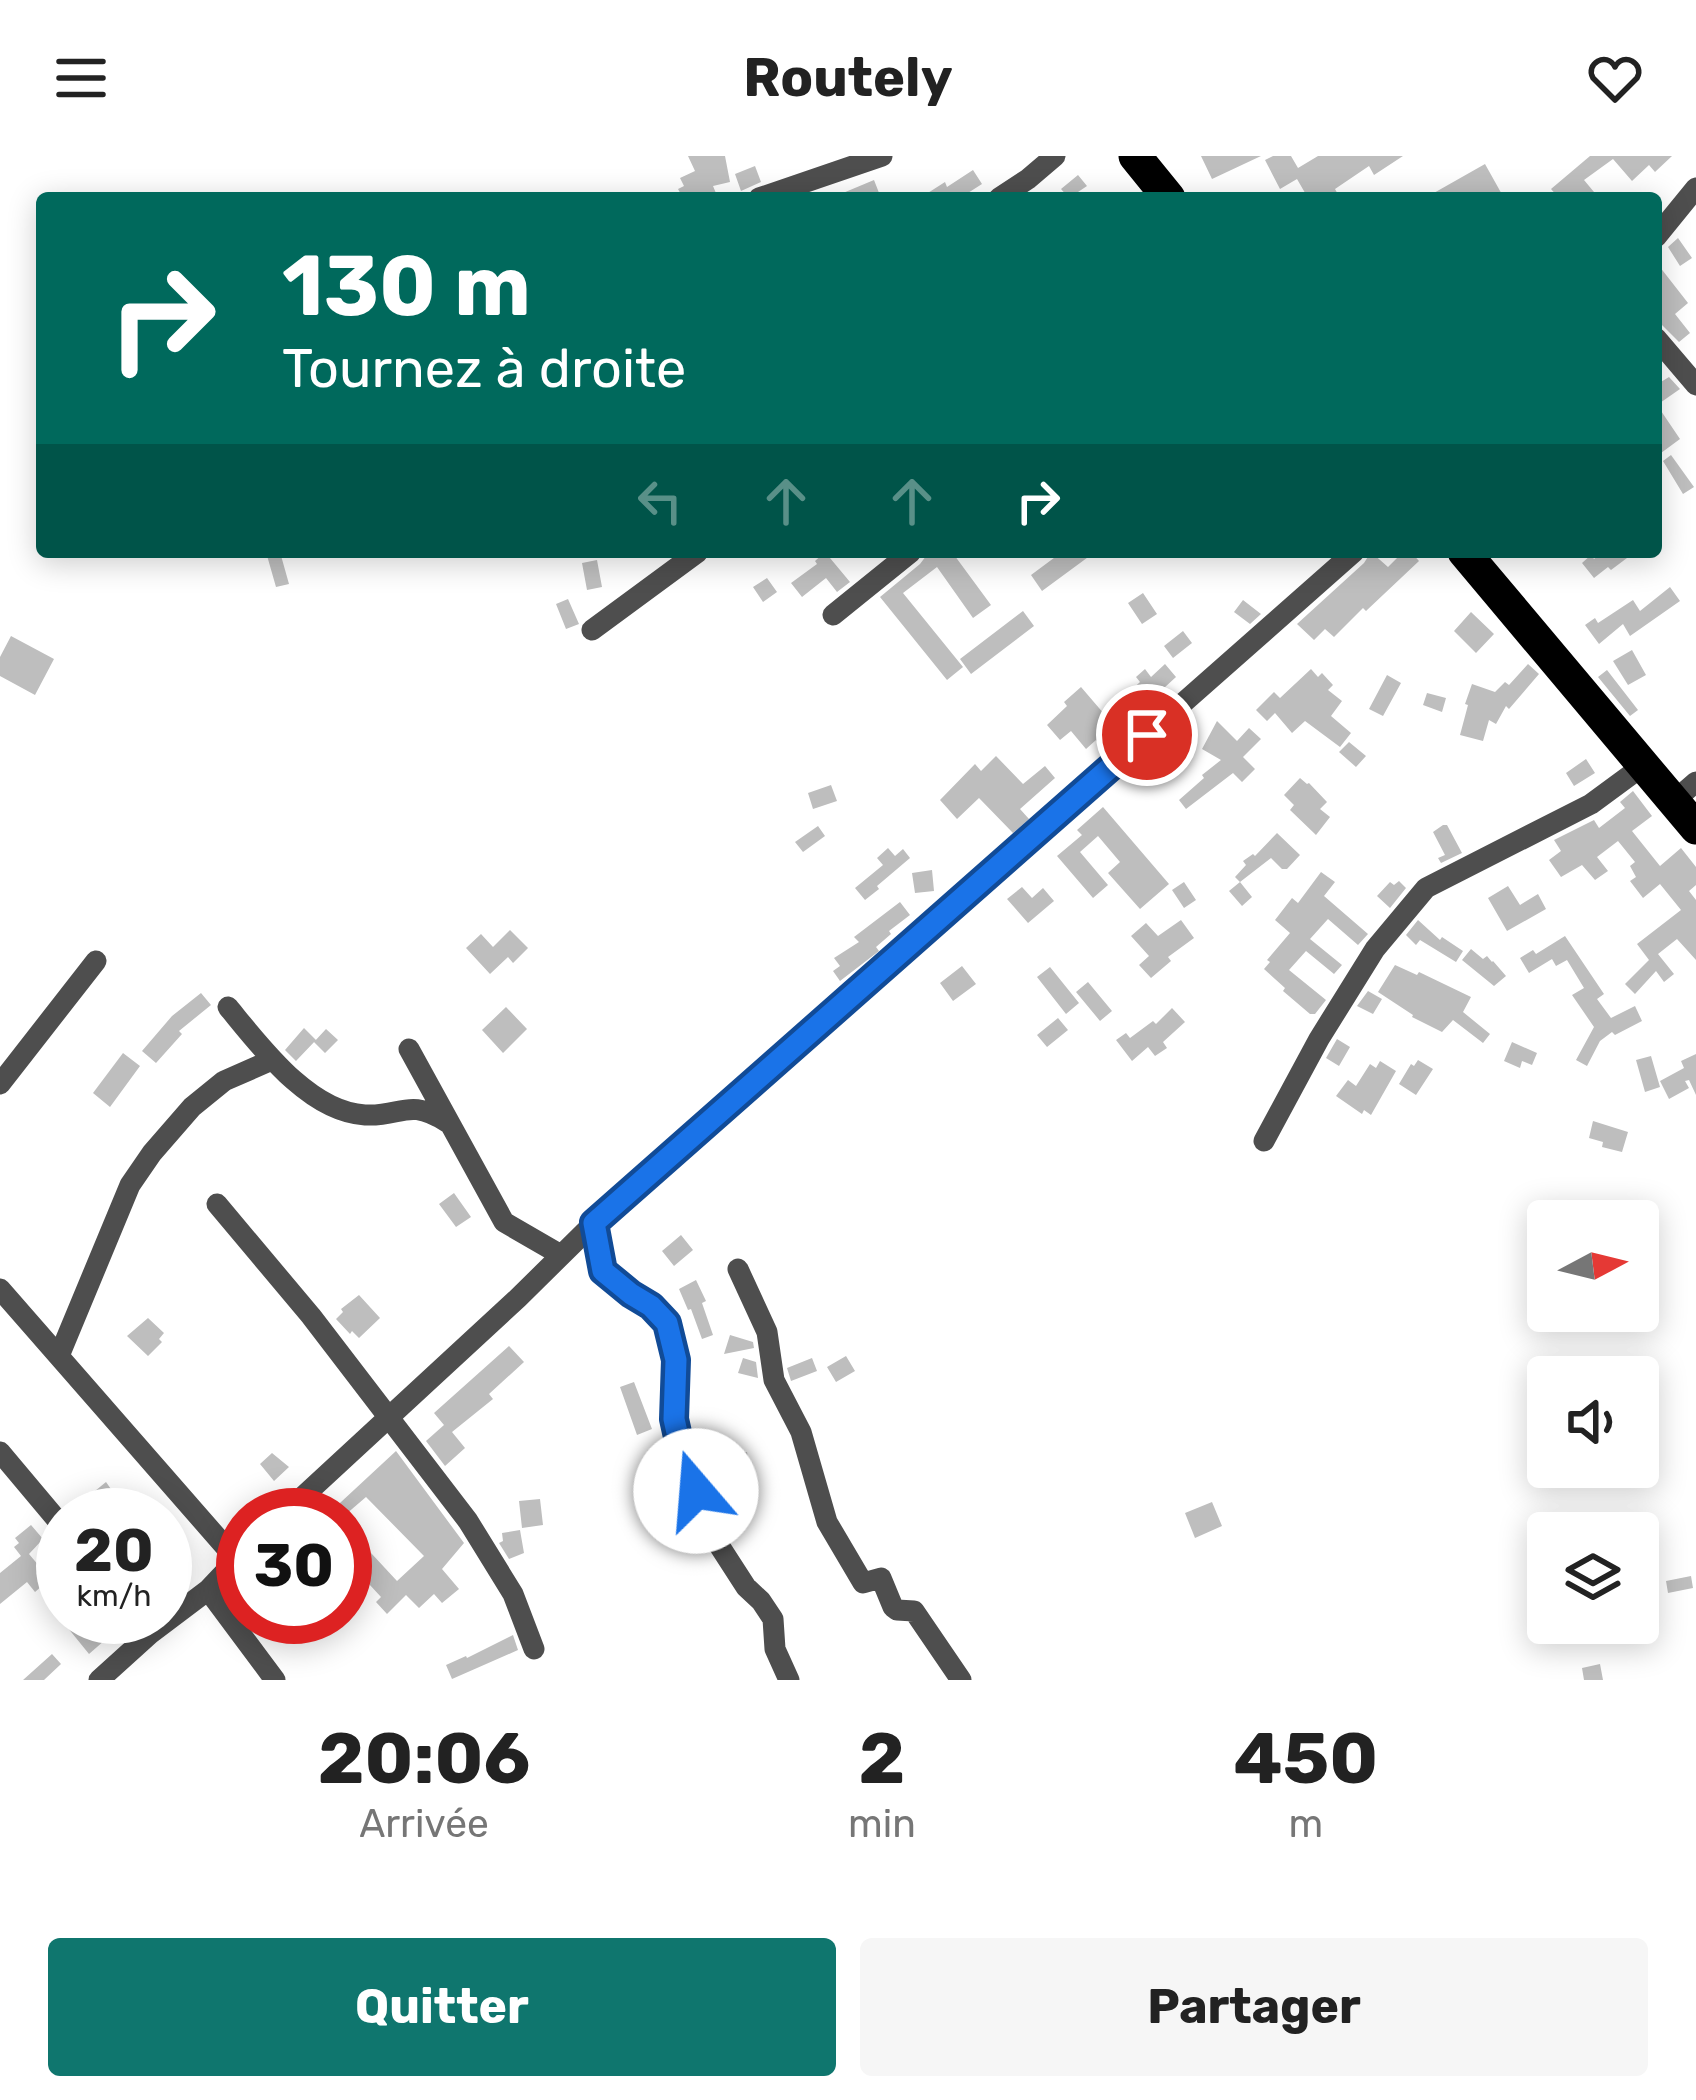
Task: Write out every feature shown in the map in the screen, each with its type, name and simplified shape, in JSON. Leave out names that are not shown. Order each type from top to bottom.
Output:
[{"type":"highway","points":[[1136,156],[1164,192]]},
{"type":"highway","points":[[1469,558],[1644,764],[1685,792],[1696,828]]},
{"type":"street","points":[[777,192],[882,156]]},
{"type":"street","points":[[1007,192],[1055,156]]},
{"type":"street","points":[[1662,230],[1696,188]]},
{"type":"street","points":[[1662,345],[1696,385]]},
{"type":"street","points":[[592,630],[690,558]]},
{"type":"street","points":[[832,615],[903,558]]},
{"type":"street","points":[[312,1488],[594,1223],[1347,558]]},
{"type":"street","points":[[1264,1141],[1318,1039],[1375,949],[1426,888],[1591,804],[1644,764]]},
{"type":"street","points":[[0,1084],[96,961]]},
{"type":"street","points":[[227,1006],[272,1060],[314,1100],[366,1115],[413,1107],[447,1122]]},
{"type":"street","points":[[409,1049],[504,1222],[562,1255]]},
{"type":"street","points":[[59,1356],[130,1185],[152,1153],[192,1107],[224,1081],[272,1060]]},
{"type":"street","points":[[217,1204],[311,1316],[468,1521],[513,1594],[535,1649]]},
{"type":"street","points":[[594,1223],[603,1271],[667,1323],[676,1360],[674,1419],[678,1437],[694,1464],[704,1522],[773,1619],[775,1649],[789,1680]]},
{"type":"street","points":[[738,1269],[760,1312],[774,1380],[801,1432],[827,1522],[863,1583],[881,1578],[893,1607],[914,1611],[961,1680]]},
{"type":"street","points":[[0,1289],[216,1530]]},
{"type":"street","points":[[0,1452],[36,1495]]},
{"type":"street","points":[[192,1600],[216,1582]]},
{"type":"street","points":[[208,1591],[274,1680]]},
{"type":"street","points":[[99,1680],[128,1644]]},
{"type":"building","points":[[688,156],[725,156],[730,182],[713,186],[716,192],[680,192],[684,186],[680,178],[695,171]]},
{"type":"building","points":[[1201,156],[1261,156],[1212,179]]},
{"type":"building","points":[[1291,156],[1298,168],[1318,156],[1403,156],[1374,175],[1369,166],[1337,192],[1305,192],[1297,179],[1280,189],[1265,160]]},
{"type":"building","points":[[1590,156],[1672,156],[1655,172],[1649,165],[1632,181],[1613,159],[1584,180],[1594,192],[1551,189]]},
{"type":"building","points":[[1485,164],[1501,192],[1436,192]]},
{"type":"building","points":[[755,166],[761,182],[741,191],[735,174]]},
{"type":"building","points":[[973,170],[982,184],[969,192],[929,192],[945,182],[947,187]]},
{"type":"building","points":[[1078,175],[1087,186],[1078,192],[1061,189]]},
{"type":"building","points":[[874,180],[879,192],[845,192]]},
{"type":"building","points":[[1678,238],[1692,258],[1680,266],[1668,247]]},
{"type":"building","points":[[1662,270],[1688,303],[1675,314],[1690,333],[1679,342],[1662,325]]},
{"type":"building","points":[[1669,377],[1680,389],[1662,402],[1662,381]]},
{"type":"building","points":[[1662,412],[1680,439],[1662,452]]},
{"type":"building","points":[[1671,455],[1694,487],[1683,494],[1663,461]]},
{"type":"building","points":[[268,558],[282,558],[289,584],[276,587]]},
{"type":"building","points":[[830,558],[850,582],[837,592],[826,578],[802,597],[791,583],[815,561]]},
{"type":"building","points":[[924,558],[956,558],[991,605],[973,618],[937,567],[903,593],[963,667],[947,680],[880,597]]},
{"type":"building","points":[[1054,558],[1087,558],[1042,591],[1031,575]]},
{"type":"building","points":[[1367,558],[1378,558],[1388,567],[1397,558],[1419,561],[1334,637],[1325,629],[1314,640],[1297,624]]},
{"type":"building","points":[[1627,558],[1594,578],[1582,563]]},
{"type":"building","points":[[597,560],[602,587],[587,590],[582,563]]},
{"type":"building","points":[[767,578],[777,592],[763,602],[753,587]]},
{"type":"building","points":[[1670,587],[1680,601],[1630,636],[1623,624],[1599,644],[1585,625],[1595,618],[1598,623],[1633,600],[1640,611]]},
{"type":"building","points":[[1143,593],[1157,614],[1142,624],[1128,603]]},
{"type":"building","points":[[568,599],[579,624],[566,629],[556,604]]},
{"type":"building","points":[[1243,600],[1261,614],[1250,624],[1234,612]]},
{"type":"building","points":[[1023,611],[1034,626],[971,674],[960,659]]},
{"type":"building","points":[[1471,612],[1494,634],[1476,653],[1454,631]]},
{"type":"building","points":[[1183,631],[1192,643],[1173,658],[1164,646]]},
{"type":"building","points":[[11,636],[54,659],[35,695],[0,676],[0,657]]},
{"type":"building","points":[[1632,650],[1646,675],[1628,685],[1613,661]]},
{"type":"building","points":[[1165,664],[1176,677],[1102,748],[1096,740],[1086,749],[1071,731],[1060,740],[1047,725],[1081,687],[1105,715],[1140,682],[1136,677],[1145,669],[1151,677]]},
{"type":"building","points":[[1528,664],[1539,674],[1509,709],[1506,706],[1496,724],[1489,720],[1483,741],[1460,735],[1472,684],[1495,692],[1505,682],[1509,685]]},
{"type":"building","points":[[1311,669],[1318,677],[1322,673],[1333,685],[1328,690],[1342,701],[1331,716],[1351,733],[1340,747],[1305,721],[1292,733],[1275,713],[1267,721],[1256,710],[1274,692],[1280,698]]},
{"type":"building","points":[[1607,670],[1638,710],[1630,716],[1598,677]]},
{"type":"building","points":[[1387,675],[1401,683],[1383,716],[1369,709]]},
{"type":"building","points":[[1427,693],[1446,698],[1442,712],[1423,705]]},
{"type":"building","points":[[1217,721],[1237,741],[1249,728],[1261,739],[1243,757],[1255,769],[1242,782],[1233,773],[1186,809],[1179,800],[1221,760],[1202,749]]},
{"type":"building","points":[[1349,742],[1366,756],[1356,767],[1339,752]]},
{"type":"building","points":[[996,756],[1023,784],[1045,766],[1055,778],[1020,809],[1029,819],[1013,833],[979,798],[957,819],[940,800],[975,764],[981,771]]},
{"type":"building","points":[[1586,759],[1595,773],[1574,786],[1566,773]]},
{"type":"building","points":[[1300,778],[1327,802],[1320,809],[1330,817],[1316,835],[1290,810],[1294,805],[1284,795]]},
{"type":"building","points":[[831,785],[837,801],[813,809],[808,793]]},
{"type":"building","points":[[1633,791],[1652,816],[1632,831],[1660,866],[1681,848],[1696,867],[1696,885],[1689,891],[1696,900],[1696,960],[1677,939],[1658,954],[1674,974],[1664,982],[1656,971],[1635,994],[1625,984],[1649,960],[1637,944],[1681,910],[1660,884],[1643,898],[1630,881],[1636,877],[1630,866],[1635,862],[1618,841],[1597,857],[1608,871],[1595,880],[1582,865],[1561,877],[1549,860],[1561,851],[1554,840],[1594,820],[1599,828],[1625,808],[1620,802]]},
{"type":"building","points":[[1103,807],[1169,884],[1140,909],[1108,873],[1120,862],[1098,836],[1080,852],[1108,885],[1093,898],[1057,856],[1082,835],[1077,830]]},
{"type":"building","points":[[1443,825],[1462,853],[1441,863],[1438,858],[1445,855],[1433,832]]},
{"type":"building","points":[[818,826],[825,836],[803,852],[795,842]]},
{"type":"building","points":[[1277,833],[1300,855],[1287,869],[1271,858],[1240,882],[1235,877],[1246,865],[1243,861],[1255,856]]},
{"type":"building","points":[[888,848],[895,856],[903,849],[910,858],[865,900],[855,888],[883,865],[877,858]]},
{"type":"building","points":[[932,870],[934,891],[915,893],[912,873]]},
{"type":"building","points":[[1321,872],[1335,882],[1324,896],[1368,934],[1358,945],[1328,919],[1310,939],[1342,965],[1334,974],[1306,951],[1289,970],[1326,1000],[1310,1014],[1264,969],[1290,933],[1275,920],[1292,898],[1298,903]]},
{"type":"building","points":[[1399,881],[1406,888],[1390,908],[1377,896],[1390,882]]},
{"type":"building","points":[[1184,882],[1196,900],[1184,908],[1172,890]]},
{"type":"building","points":[[1240,882],[1252,897],[1242,906],[1229,891]]},
{"type":"building","points":[[1508,886],[1520,905],[1538,894],[1546,909],[1507,931],[1488,898]]},
{"type":"building","points":[[1022,887],[1032,898],[1043,888],[1054,901],[1028,923],[1007,899]]},
{"type":"building","points":[[900,902],[910,915],[889,931],[876,947],[879,951],[840,981],[833,971],[840,966],[834,958],[859,942],[854,937]]},
{"type":"building","points":[[1181,920],[1194,938],[1168,957],[1171,961],[1151,978],[1139,965],[1149,956],[1131,936],[1146,923],[1158,936]]},
{"type":"building","points":[[1418,920],[1440,940],[1463,951],[1456,962],[1420,940],[1416,945],[1406,935]]},
{"type":"building","points":[[510,930],[528,948],[513,963],[508,957],[490,974],[466,948],[481,934],[493,947]]},
{"type":"building","points":[[1565,936],[1604,994],[1597,999],[1611,1018],[1635,1006],[1642,1021],[1600,1041],[1587,1066],[1576,1060],[1594,1027],[1572,995],[1584,988],[1567,960],[1556,966],[1552,959],[1529,973],[1520,958]]},
{"type":"building","points":[[1471,949],[1483,959],[1487,956],[1506,976],[1494,986],[1462,960]]},
{"type":"building","points":[[1395,965],[1471,997],[1463,1012],[1490,1034],[1483,1043],[1453,1020],[1442,1032],[1378,992]]},
{"type":"building","points":[[962,966],[976,984],[953,1001],[940,983]]},
{"type":"building","points":[[1050,967],[1079,1003],[1066,1014],[1037,977]]},
{"type":"building","points":[[1088,982],[1112,1011],[1100,1021],[1076,992]]},
{"type":"building","points":[[1368,991],[1382,999],[1373,1014],[1357,1006]]},
{"type":"building","points":[[201,993],[211,1005],[179,1031],[182,1034],[156,1063],[142,1051],[172,1016]]},
{"type":"building","points":[[506,1007],[527,1029],[503,1053],[482,1030]]},
{"type":"building","points":[[1172,1008],[1185,1022],[1163,1042],[1167,1048],[1155,1056],[1148,1047],[1132,1061],[1116,1040],[1126,1033],[1130,1038],[1153,1021],[1156,1024]]},
{"type":"building","points":[[1058,1018],[1068,1030],[1047,1047],[1037,1035]]},
{"type":"building","points":[[304,1028],[316,1040],[296,1061],[285,1050]]},
{"type":"building","points":[[326,1029],[338,1040],[325,1053],[314,1042]]},
{"type":"building","points":[[1337,1039],[1350,1047],[1339,1066],[1326,1058]]},
{"type":"building","points":[[1512,1042],[1537,1053],[1532,1065],[1522,1061],[1520,1068],[1504,1061]]},
{"type":"building","points":[[123,1053],[140,1066],[110,1107],[93,1093]]},
{"type":"building","points":[[1696,1054],[1696,1095],[1689,1080],[1685,1081],[1689,1088],[1669,1099],[1660,1081],[1684,1068],[1681,1061]]},
{"type":"building","points":[[1651,1056],[1660,1087],[1645,1092],[1636,1060]]},
{"type":"building","points":[[1418,1060],[1433,1069],[1416,1095],[1399,1084]]},
{"type":"building","points":[[1380,1061],[1396,1071],[1371,1115],[1336,1096],[1348,1080],[1356,1086],[1370,1064],[1376,1068]]},
{"type":"building","points":[[1593,1121],[1628,1132],[1622,1152],[1589,1138]]},
{"type":"building","points":[[454,1193],[471,1217],[456,1227],[439,1204]]},
{"type":"building","points":[[681,1235],[693,1250],[674,1266],[662,1251]]},
{"type":"building","points":[[696,1280],[713,1335],[702,1339],[679,1289]]},
{"type":"building","points":[[359,1295],[380,1318],[359,1338],[336,1319]]},
{"type":"building","points":[[148,1318],[164,1333],[148,1356],[127,1336]]},
{"type":"building","points":[[730,1335],[753,1342],[754,1348],[724,1354]]},
{"type":"building","points":[[509,1346],[524,1362],[489,1394],[493,1399],[452,1432],[465,1448],[445,1466],[426,1441],[444,1425],[434,1413]]},
{"type":"building","points":[[846,1356],[855,1371],[836,1382],[827,1367]]},
{"type":"building","points":[[743,1358],[756,1362],[758,1378],[738,1373]]},
{"type":"building","points":[[812,1358],[817,1371],[791,1381],[787,1368]]},
{"type":"building","points":[[634,1382],[652,1429],[637,1435],[620,1387]]},
{"type":"building","points":[[709,1450],[747,1452],[749,1466],[709,1466]]},
{"type":"building","points":[[396,1451],[464,1543],[442,1569],[459,1589],[442,1603],[434,1594],[419,1608],[406,1595],[387,1614],[376,1602],[381,1597],[372,1587],[372,1554],[397,1581],[424,1556],[372,1503],[372,1488],[356,1488]]},
{"type":"building","points":[[272,1453],[289,1467],[274,1481],[260,1464]]},
{"type":"building","points":[[540,1499],[543,1525],[522,1528],[519,1501]]},
{"type":"building","points":[[1212,1502],[1222,1526],[1195,1538],[1185,1513]]},
{"type":"building","points":[[31,1525],[36,1531],[36,1546],[29,1554],[36,1562],[36,1591],[27,1582],[0,1604],[0,1573],[21,1556],[14,1547],[19,1543],[15,1538]]},
{"type":"building","points":[[520,1530],[524,1553],[509,1559],[499,1543],[502,1533]]},
{"type":"building","points":[[1691,1576],[1693,1588],[1668,1593],[1666,1581]]},
{"type":"building","points":[[513,1635],[518,1650],[452,1679],[446,1665]]},
{"type":"building","points":[[81,1644],[100,1644],[89,1654]]},
{"type":"building","points":[[52,1654],[61,1664],[44,1680],[23,1680]]},
{"type":"building","points":[[1600,1664],[1603,1680],[1584,1680],[1582,1668]]},
{"type":"route","points":[[696,1491],[694,1464],[678,1437],[674,1419],[676,1360],[667,1323],[603,1271],[594,1223],[1147,735]]}]
